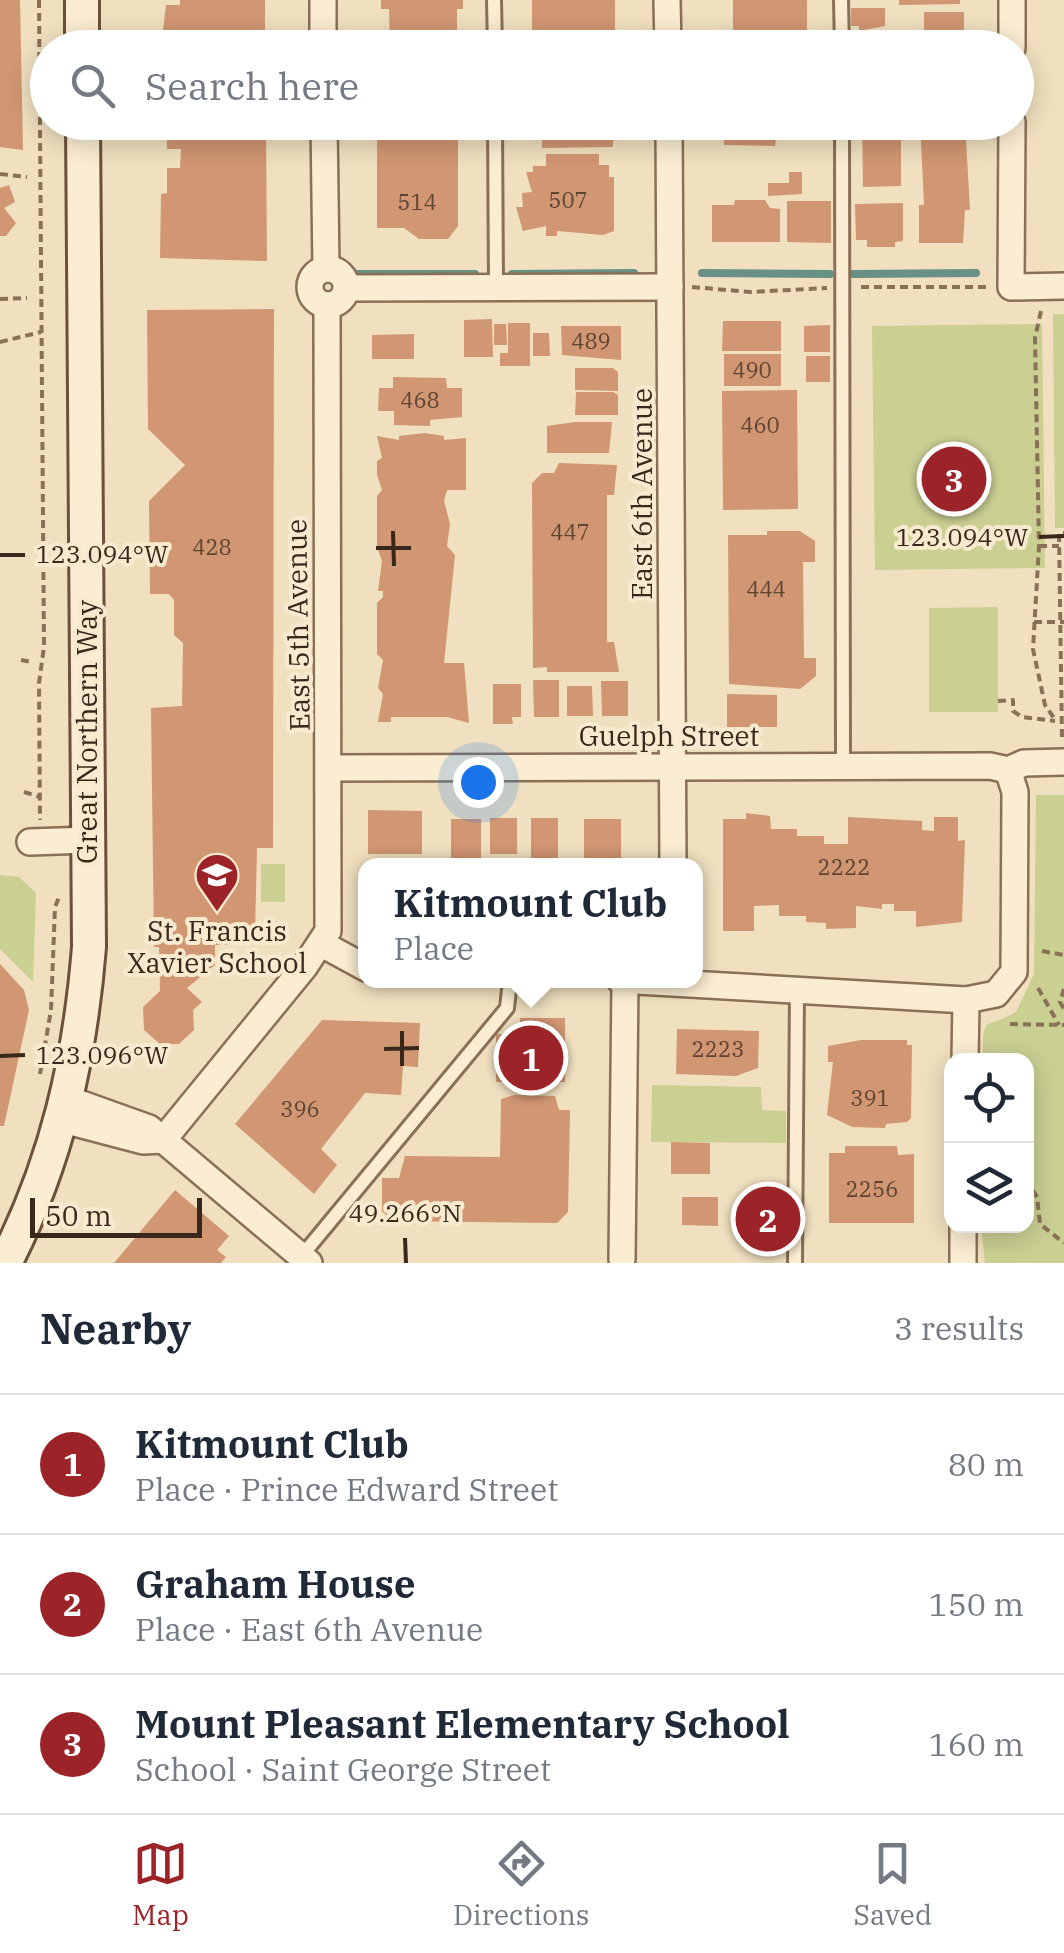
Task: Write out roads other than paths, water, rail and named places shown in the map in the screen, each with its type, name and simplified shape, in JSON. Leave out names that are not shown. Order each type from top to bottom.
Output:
[{"type":"main road","points":[[82,0],[82,30]]},
{"type":"main road","name":"Great Northern Way","points":[[5,1263],[24,1226],[66,1109],[84,1015],[89,947],[83,140]]},
{"type":"street","points":[[323,0],[324,30]]},
{"type":"street","points":[[667,0],[668,30]]},
{"type":"street","points":[[1012,0],[1012,30]]},
{"type":"street","points":[[324,140],[326,269],[343,276],[337,296],[496,287],[670,287]]},
{"type":"street","name":"East 6th Avenue","points":[[668,140],[674,858]]},
{"type":"street","points":[[1012,140],[1011,286],[1064,286]]},
{"type":"street","name":"East 5th Avenue","points":[[322,944],[328,922],[337,296]]},
{"type":"street","name":"Guelph Street","points":[[329,768],[843,765],[990,766],[1008,770],[1024,763],[1063,762]]},
{"type":"street","points":[[703,984],[966,1000],[996,994],[1014,972],[1015,792],[1008,770]]},
{"type":"street","points":[[35,832],[88,840]]},
{"type":"street","points":[[66,1109],[143,1142],[163,1140],[322,944],[358,964]]},
{"type":"street","points":[[621,1262],[623,988]]},
{"type":"street","points":[[965,1053],[966,1000]]},
{"type":"street","points":[[163,1140],[298,1260]]},
{"type":"street","points":[[962,1263],[963,1233]]},
{"type":"lane","points":[[494,0],[494,30]]},
{"type":"lane","points":[[841,0],[842,30]]},
{"type":"lane","points":[[495,140],[496,287]]},
{"type":"lane","points":[[842,140],[843,765]]},
{"type":"lane","points":[[298,1260],[507,1008],[509,988]]},
{"type":"lane","points":[[795,1263],[797,990]]},
{"type":"waterway","points":[[512,274],[634,273]]},
{"type":"waterway","points":[[702,273],[830,274]]},
{"type":"waterway","points":[[853,274],[976,273]]},
{"type":"waterway","points":[[354,274],[475,274]]},
{"type":"place","name":"Mount Pleasant Elementary School","points":[[954,479]]},
{"type":"place","name":"St. Francis Xavier School","points":[[217,913]]},
{"type":"place","name":"Kitmount Club","points":[[531,1058]]},
{"type":"place","name":"Graham House","points":[[768,1219]]}]
